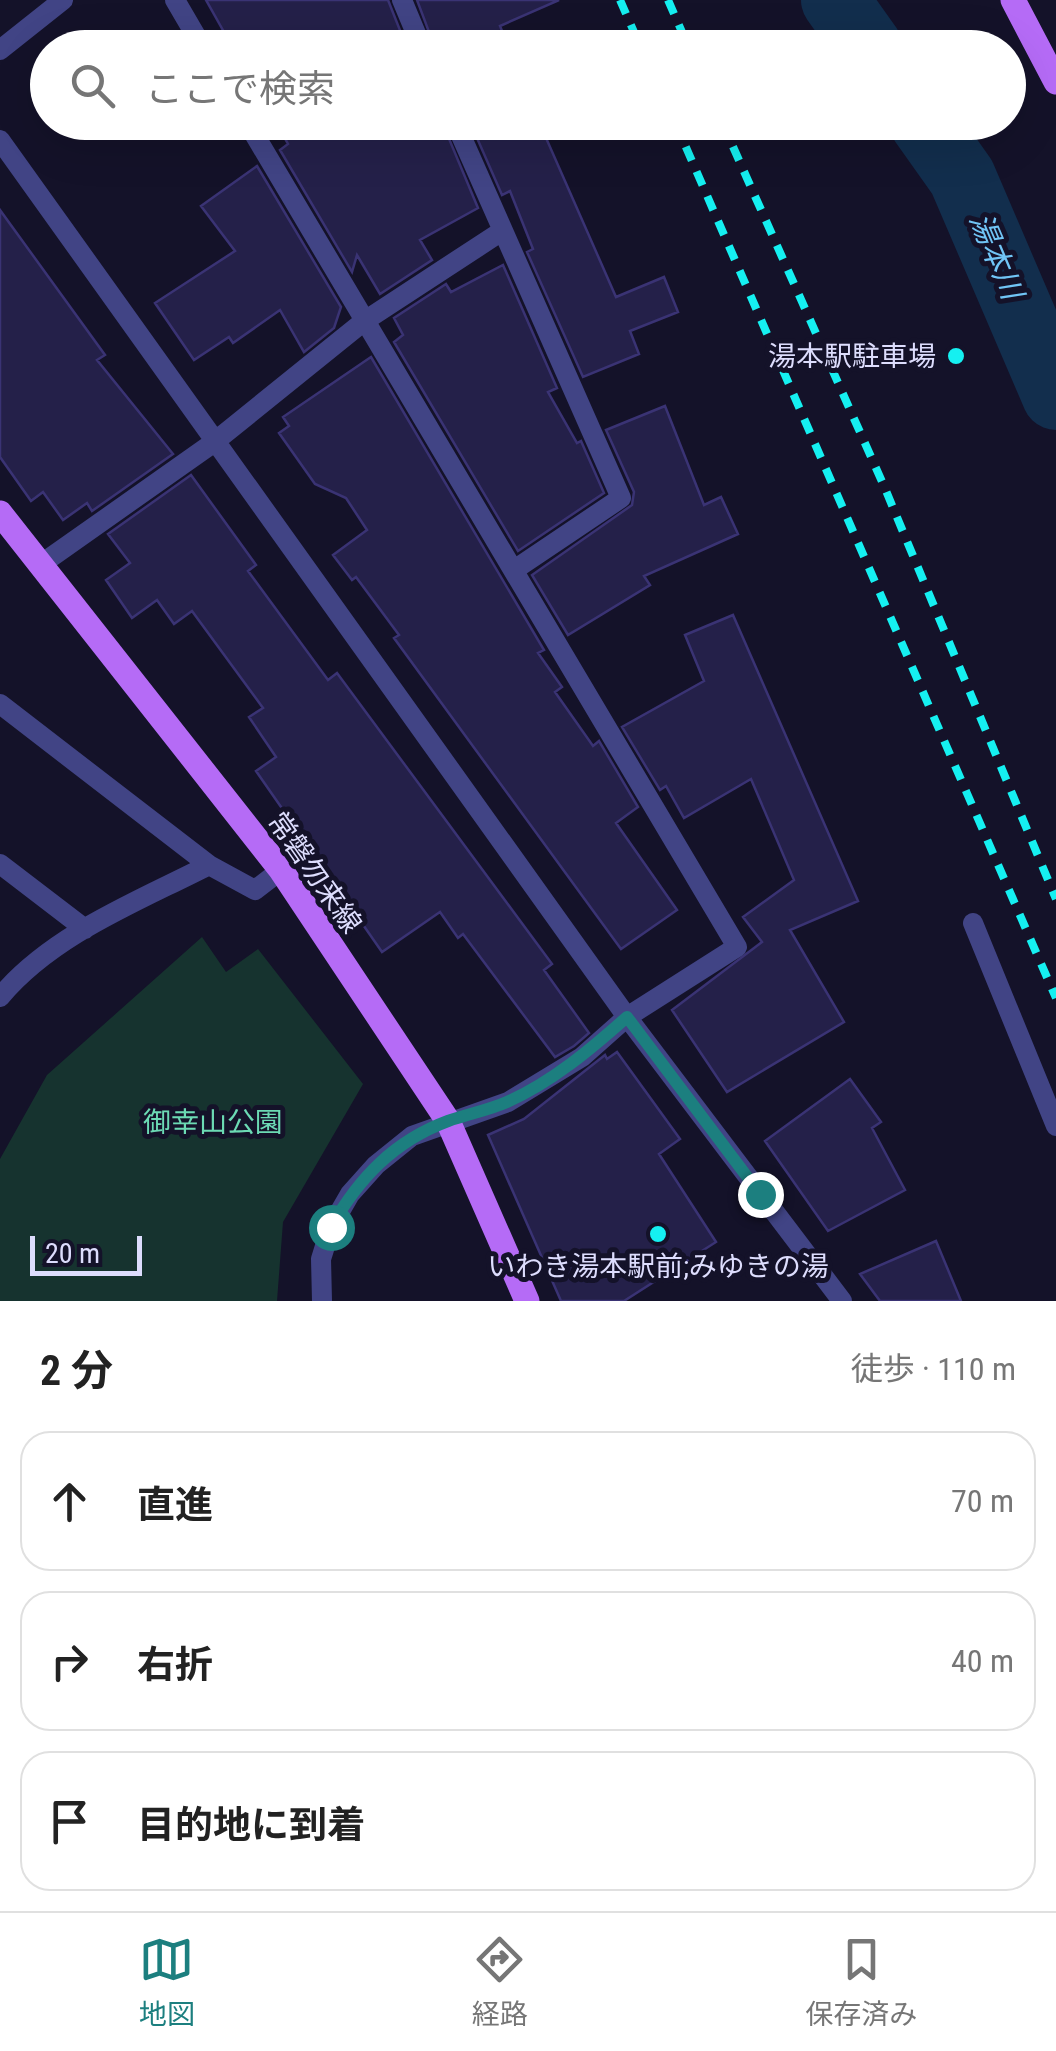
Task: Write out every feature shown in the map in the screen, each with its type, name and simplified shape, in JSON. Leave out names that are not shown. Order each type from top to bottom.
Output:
[{"type":"main road","points":[[1013,0],[1056,82]]},
{"type":"main road","name":"常磐勿来線","points":[[0,513],[281,870],[448,1121],[527,1301]]},
{"type":"street","points":[[0,50],[63,0]]},
{"type":"street","points":[[175,0],[192,30]]},
{"type":"street","points":[[402,0],[414,30]]},
{"type":"street","points":[[0,140],[213,444],[627,1017],[842,1301]]},
{"type":"street","points":[[257,140],[737,947],[627,1017],[582,1057],[508,1102],[412,1136],[376,1165],[350,1194],[331,1227],[321,1259],[322,1301]]},
{"type":"street","points":[[463,140],[622,498],[514,570]]},
{"type":"street","points":[[40,565],[213,444],[363,322],[502,231]]},
{"type":"street","points":[[0,704],[210,865],[256,890],[281,870]]},
{"type":"street","points":[[0,864],[84,929]]},
{"type":"street","points":[[0,998],[22,972],[84,929],[210,865]]},
{"type":"street","points":[[974,924],[1056,1126]]},
{"type":"green space","name":"御幸山公園","points":[[202,937],[226,972],[258,949],[363,1084],[283,1222],[277,1301],[0,1301],[0,1159],[47,1075]]},
{"type":"building","points":[[206,0],[388,0],[400,30],[223,30]]},
{"type":"building","points":[[417,0],[559,0],[500,26],[502,30],[428,30]]},
{"type":"building","points":[[286,140],[450,140],[478,208],[420,240],[432,260],[380,294],[357,255],[352,272],[280,150],[288,144]]},
{"type":"building","points":[[478,140],[547,140],[616,297],[664,277],[678,312],[630,331],[639,354],[583,377],[527,252],[533,249],[510,191],[502,195]]},
{"type":"building","points":[[257,166],[341,307],[334,328],[304,352],[280,310],[233,343],[229,337],[194,360],[155,303],[235,251],[201,206]]},
{"type":"building","points":[[0,210],[105,355],[97,360],[173,454],[92,511],[87,503],[63,520],[43,492],[31,501],[0,457]]},
{"type":"building","points":[[503,265],[557,388],[548,392],[577,443],[581,441],[604,493],[518,551],[394,342],[403,335],[394,318],[446,284],[451,292]]},
{"type":"building","points":[[371,357],[544,650],[538,653],[562,687],[555,692],[593,746],[599,741],[638,807],[616,823],[677,910],[621,949],[394,638],[399,635],[356,577],[352,580],[333,555],[367,530],[346,498],[315,484],[279,433],[289,426],[283,417]]},
{"type":"building","points":[[665,406],[704,505],[721,497],[738,534],[644,576],[650,585],[568,635],[532,575],[632,505],[634,492],[606,430]]},
{"type":"building","points":[[191,475],[256,565],[248,571],[328,680],[337,673],[552,964],[544,970],[589,1033],[574,1046],[555,1057],[463,934],[458,938],[440,912],[382,952],[256,771],[276,757],[249,717],[263,708],[192,611],[174,624],[157,600],[132,618],[106,580],[130,563],[108,534]]},
{"type":"building","points":[[733,615],[858,901],[790,930],[844,1022],[727,1092],[672,1010],[762,942],[743,917],[794,880],[751,779],[684,818],[666,786],[660,790],[622,727],[704,681],[685,635]]},
{"type":"building","points":[[617,1052],[680,1139],[659,1154],[716,1242],[624,1301],[561,1301],[488,1135],[524,1119],[605,1055],[607,1059]]},
{"type":"building","points":[[850,1079],[881,1122],[872,1128],[905,1190],[828,1231],[765,1141]]},
{"type":"building","points":[[936,1241],[961,1301],[880,1301],[860,1274]]},
{"type":"waterway","name":"湯本川","points":[[835,0],[856,30]]},
{"type":"waterway","name":"湯本川","points":[[936,140],[962,177],[1056,396]]},
{"type":"railway","points":[[620,0],[633,30]]},
{"type":"railway","points":[[668,0],[681,30]]},
{"type":"railway","points":[[683,140],[1056,998]]},
{"type":"railway","points":[[730,140],[884,486],[1056,899]]},
{"type":"place","name":"湯本駅駐車場","points":[[956,356]]},
{"type":"place","name":"いわき湯本駅前;みゆきの湯","points":[[658,1234]]},
{"type":"route","points":[[331,1227],[350,1194],[376,1165],[412,1136],[508,1102],[582,1057],[627,1017],[760,1194]]}]
